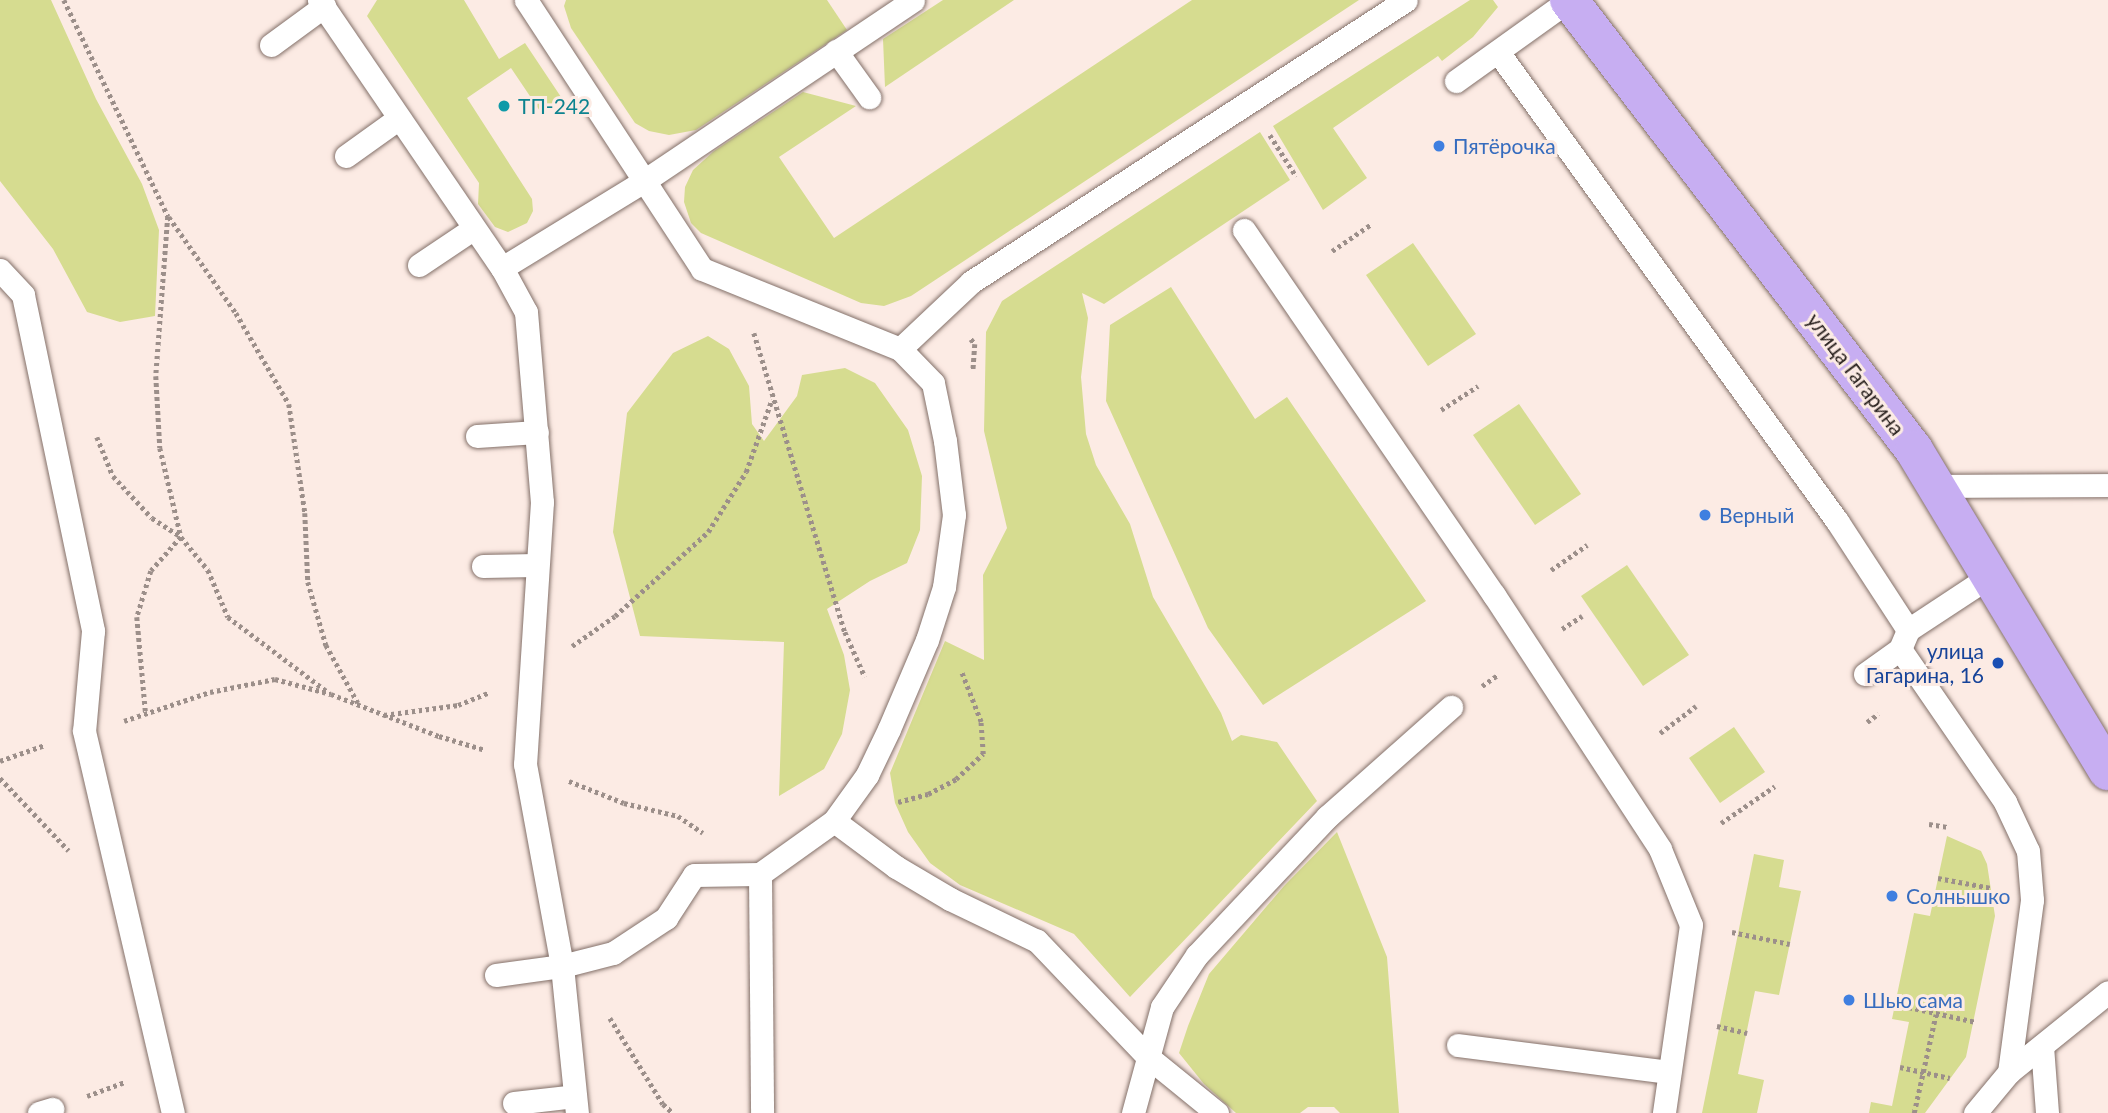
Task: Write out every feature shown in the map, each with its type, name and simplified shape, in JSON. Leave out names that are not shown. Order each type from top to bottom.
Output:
[{"type":"main road","name":"улица Гагарина","points":[[1569,0],[1914,450],[2108,771]]},
{"type":"lane","points":[[496,975],[562,966],[613,953],[666,918],[694,875],[760,874],[834,821],[867,775],[927,640],[944,587],[954,515],[945,442],[933,383],[900,349],[702,269],[526,0]]},
{"type":"lane","points":[[502,268],[644,181],[913,0]]},
{"type":"lane","points":[[900,349],[971,282],[1405,0]]},
{"type":"lane","points":[[1456,81],[1569,0]]},
{"type":"lane","points":[[271,45],[321,3],[502,268],[526,312],[542,502],[525,764],[562,966],[576,1104],[514,1103]]},
{"type":"lane","points":[[836,51],[869,97]]},
{"type":"lane","points":[[1499,52],[1837,521],[1904,639],[2005,802],[2028,851],[2032,901],[2009,1072]]},
{"type":"lane","points":[[346,156],[399,118]]},
{"type":"lane","points":[[419,265],[474,228]]},
{"type":"lane","points":[[1244,230],[1494,595],[1660,849],[1691,925],[1664,1113]]},
{"type":"lane","points":[[0,270],[23,295],[93,631],[84,731],[173,1113]]},
{"type":"lane","points":[[477,436],[537,432]]},
{"type":"lane","points":[[1936,486],[2108,485]]},
{"type":"lane","points":[[483,566],[536,565]]},
{"type":"lane","points":[[1865,674],[1904,639],[1990,576]]},
{"type":"lane","points":[[1133,1113],[1163,1007],[1197,955],[1327,817],[1451,707]]},
{"type":"lane","points":[[834,821],[896,867],[950,899],[1037,941],[1148,1057],[1217,1113]]},
{"type":"lane","points":[[760,874],[762,1113]]},
{"type":"lane","points":[[1975,1113],[2009,1072],[2108,992]]},
{"type":"lane","points":[[1458,1045],[1669,1072]]},
{"type":"lane","points":[[2042,1046],[2047,1113]]},
{"type":"path","points":[[64,0],[168,216],[236,313],[289,404],[305,513],[309,582],[326,645],[359,705]]},
{"type":"path","points":[[1264,125],[1296,176]]},
{"type":"path","points":[[168,216],[156,376],[160,448],[181,537]]},
{"type":"path","points":[[1332,251],[1370,225]]},
{"type":"path","points":[[741,286],[772,399],[845,632],[889,729]]},
{"type":"path","points":[[1441,411],[1478,386]]},
{"type":"path","points":[[384,715],[458,705],[494,691],[566,650],[615,616],[708,532],[746,472],[772,399]]},
{"type":"path","points":[[93,429],[113,476],[152,518],[181,537],[208,570],[228,617],[331,694]]},
{"type":"path","points":[[181,537],[150,571],[137,617],[146,715],[210,692],[275,679],[331,694],[624,803],[678,816],[760,874]]},
{"type":"path","points":[[1551,570],[1587,545]]},
{"type":"path","points":[[1660,733],[1696,706]]},
{"type":"path","points":[[0,761],[84,731]]},
{"type":"path","points":[[0,778],[71,854]]},
{"type":"path","points":[[1721,823],[1775,786]]},
{"type":"path","points":[[1929,824],[1950,827]]},
{"type":"path","points":[[1938,878],[2003,890]]},
{"type":"path","points":[[1732,932],[1790,944]]},
{"type":"path","points":[[562,966],[614,1023],[663,1104],[673,1113]]},
{"type":"path","points":[[1895,1004],[1983,1024]]},
{"type":"path","points":[[1914,1113],[1936,1014]]},
{"type":"path","points":[[1712,1026],[1747,1033]]},
{"type":"path","points":[[1900,1067],[1959,1079]]},
{"type":"path","points":[[45,1111],[162,1069]]},
{"type":"green space","points":[[0,0],[51,0],[96,99],[142,184],[159,230],[155,316],[120,322],[87,312],[53,249],[0,181]]},
{"type":"green space","points":[[377,0],[464,0],[499,59],[525,43],[563,100],[542,114],[511,68],[467,98],[532,199],[533,211],[527,223],[508,232],[495,227],[478,204],[479,183],[367,16]]},
{"type":"green space","points":[[566,0],[827,0],[847,30],[696,130],[669,135],[649,131],[635,123],[571,28],[564,6]]},
{"type":"green space","points":[[943,0],[1014,0],[885,87],[883,39]]},
{"type":"green space","points":[[1192,0],[1359,0],[911,296],[884,306],[861,303],[701,233],[691,223],[684,202],[685,187],[693,170],[714,151],[803,92],[856,106],[779,157],[834,238]]},
{"type":"green space","points":[[1470,0],[1493,0],[1498,7],[1473,37],[1442,61],[1438,56],[1333,128],[1367,178],[1323,210],[1273,126]]},
{"type":"green space","points":[[1260,132],[1290,180],[1104,304],[1082,293],[1088,318],[1081,377],[1086,434],[1096,465],[1130,524],[1153,597],[1221,713],[1232,741],[1241,735],[1277,742],[1317,801],[1130,997],[1074,934],[960,885],[930,863],[908,832],[895,803],[890,773],[945,641],[984,660],[983,575],[1007,528],[984,431],[986,332],[1002,301]]},
{"type":"green space","points":[[1413,243],[1476,334],[1428,366],[1366,275]]},
{"type":"green space","points":[[1171,287],[1255,419],[1287,397],[1426,601],[1263,705],[1208,628],[1106,401],[1110,325]]},
{"type":"green space","points":[[708,336],[729,349],[749,386],[752,424],[764,441],[797,396],[802,375],[845,368],[875,383],[908,430],[922,476],[920,530],[907,563],[870,581],[827,609],[844,655],[850,690],[842,734],[824,769],[779,796],[784,642],[640,636],[613,532],[627,413],[673,353]]},
{"type":"green space","points":[[1519,404],[1581,494],[1535,525],[1473,435]]},
{"type":"green space","points":[[1627,565],[1689,655],[1643,686],[1581,596]]},
{"type":"green space","points":[[1734,727],[1765,772],[1720,803],[1689,758]]},
{"type":"green space","points":[[1337,832],[1387,957],[1399,1113],[1340,1113],[1334,1107],[1308,1107],[1300,1113],[1236,1113],[1204,1084],[1179,1053],[1188,1026],[1209,974],[1284,886]]},
{"type":"green space","points":[[1947,836],[1981,851],[1987,864],[1995,916],[1966,1057],[1925,1113],[1869,1113],[1871,1102],[1892,1106],[1909,1022],[1892,1019],[1914,913],[1930,916]]},
{"type":"green space","points":[[1754,854],[1784,860],[1779,887],[1801,891],[1779,995],[1755,991],[1738,1074],[1764,1080],[1757,1113],[1702,1113]]},
{"type":"place","name":"ТП-242","points":[[504,106]]},
{"type":"place","name":"Пятёрочка","points":[[1439,146]]},
{"type":"place","name":"Верный","points":[[1705,515]]},
{"type":"place","name":"улица Гагарина, 16","points":[[1998,663]]},
{"type":"place","name":"Солнышко","points":[[1892,896]]},
{"type":"place","name":"Шью сама","points":[[1849,1000]]}]
